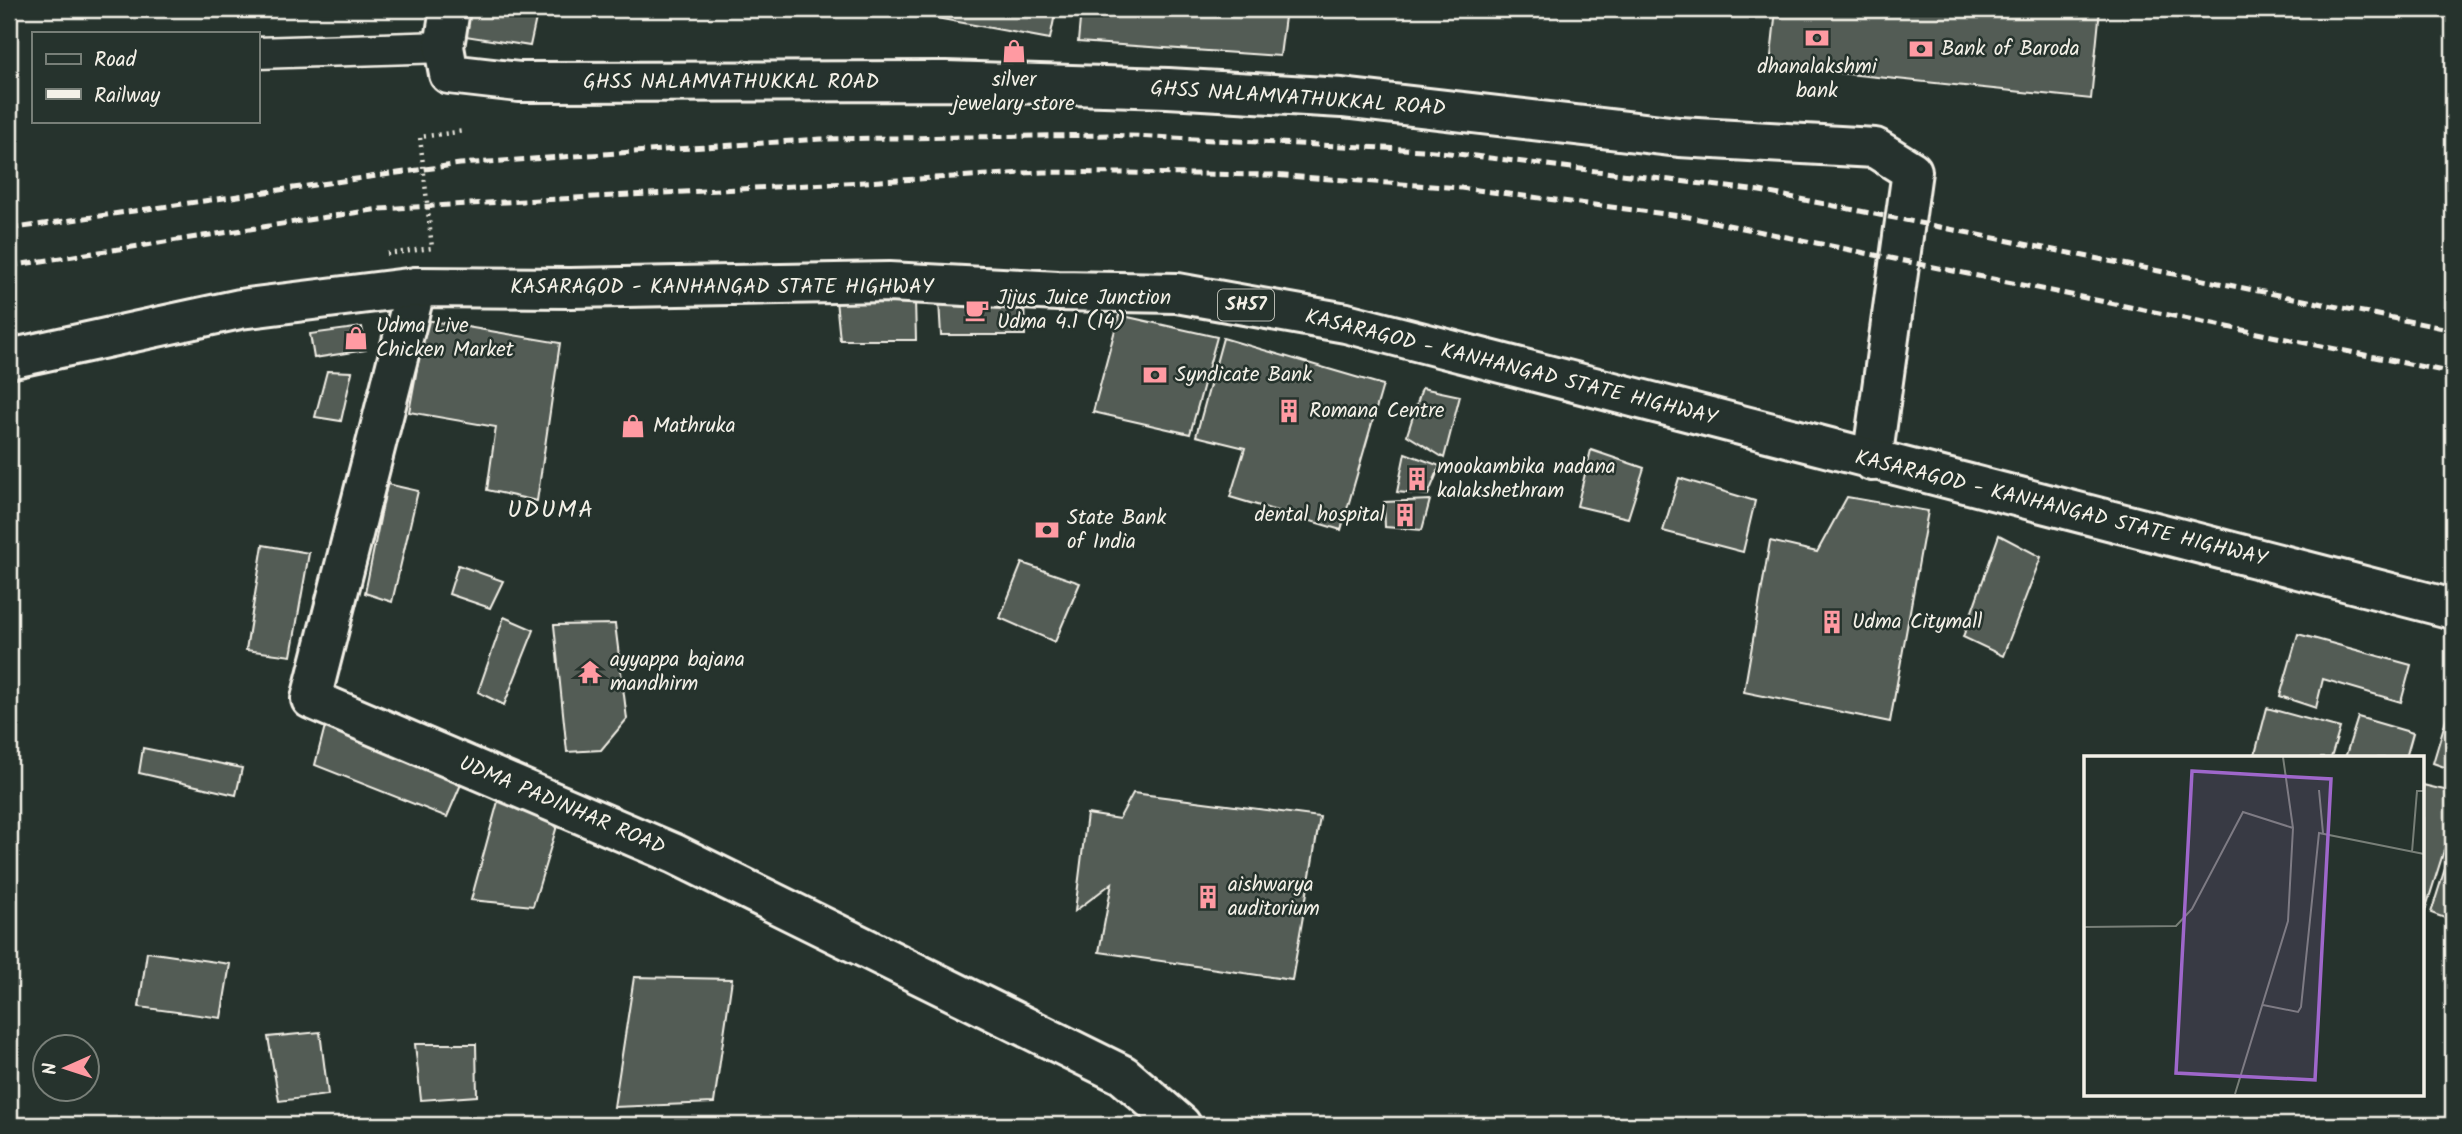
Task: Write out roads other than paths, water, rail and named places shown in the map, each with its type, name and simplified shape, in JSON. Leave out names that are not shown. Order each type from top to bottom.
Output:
[{"type":"main road","points":[[444,47],[450,9]]},
{"type":"main road","name":"GHSS NALAMVATHUKKAL ROAD","points":[[444,47],[449,74],[519,82],[654,84],[835,80],[1168,88],[1342,98],[1679,137],[1875,148],[1912,171],[1872,461]]},
{"type":"main road","name":"KASARAGOD - KANHANGAD STATE HIGHWAY","points":[[9,359],[240,309],[416,286],[570,288],[890,282],[1058,291],[1177,293],[1346,323],[2453,609]]},
{"type":"main road","name":"UDMA PADINHAR ROAD","points":[[416,286],[311,699],[687,860],[1123,1075],[1181,1125]]},
{"type":"street","points":[[259,53],[444,47]]},
{"type":"railway","points":[[9,229],[460,164],[821,139],[1110,135],[1425,150],[1760,191],[2453,330]]},
{"type":"railway","points":[[9,266],[379,209],[1043,172],[1272,175],[1461,188],[1689,217],[2453,373]]},
{"type":"place","name":"dhanalakshmi bank","points":[[1817,38]]},
{"type":"place","name":"Bank of Baroda","points":[[1921,49]]},
{"type":"place","name":"silver jewelary store","points":[[1014,51]]},
{"type":"place","name":"Jijus Juice Junction Udma 4.1 (14)","points":[[977,310]]},
{"type":"place","name":"Udma Live Chicken Market","points":[[356,338]]},
{"type":"place","name":"Syndicate Bank","points":[[1155,375]]},
{"type":"place","name":"Romana Centre","points":[[1289,411]]},
{"type":"place","name":"Mathruka","points":[[633,426]]},
{"type":"place","name":"mookambika nadana kalakshethram","points":[[1417,479]]},
{"type":"place","name":"dental hospital","points":[[1405,515]]},
{"type":"place","name":"State Bank of India","points":[[1047,530]]},
{"type":"place","name":"Udma Citymall","points":[[1832,622]]},
{"type":"place","name":"ayyappa bajana mandhirm","points":[[590,672]]},
{"type":"place","name":"aishwarya auditorium","points":[[1208,897]]},
{"type":"district","name":"UDUMA","points":[[551,510]]}]
